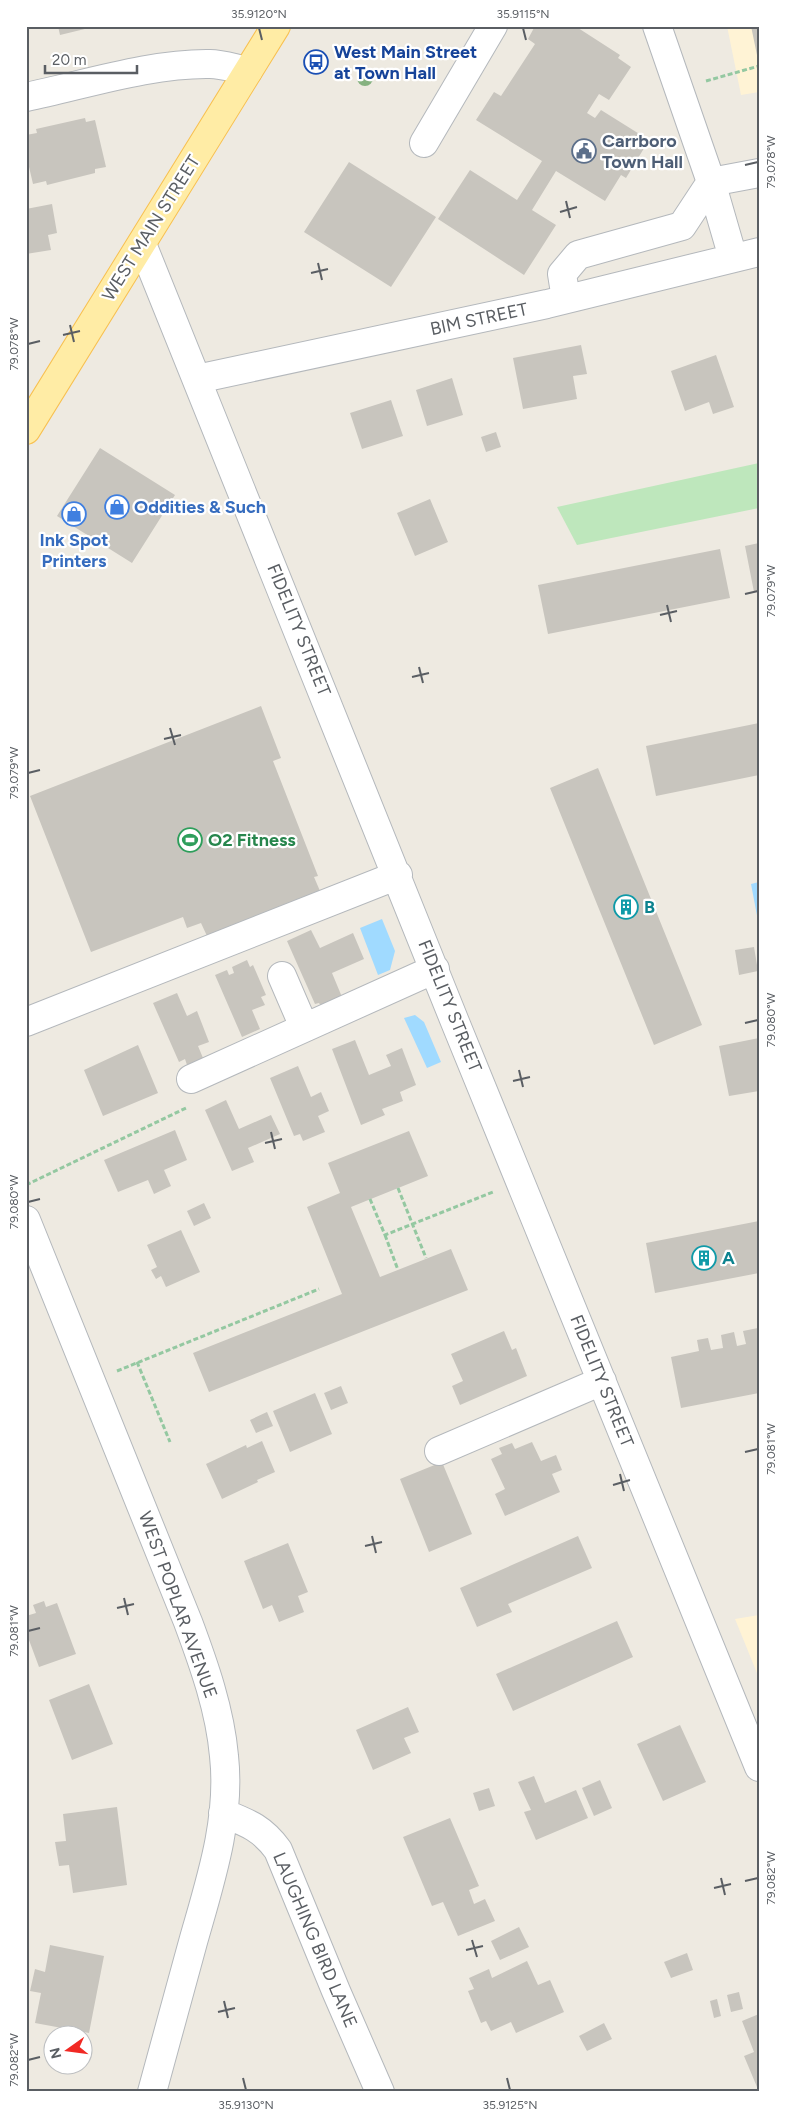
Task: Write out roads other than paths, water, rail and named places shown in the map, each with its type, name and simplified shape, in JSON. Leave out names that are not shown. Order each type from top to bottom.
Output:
[{"type":"main road","name":"WEST MAIN STREET","points":[[26,430],[276,26]]},
{"type":"street","points":[[424,143],[493,26]]},
{"type":"street","points":[[657,26],[712,182],[746,255]]},
{"type":"street","points":[[26,97],[134,72],[193,65],[212,64],[248,71]]},
{"type":"street","points":[[566,300],[562,274],[578,255],[682,226],[712,182],[759,173]]},
{"type":"street","name":"FIDELITY STREET","points":[[142,244],[759,1767]]},
{"type":"street","name":"BIM STREET","points":[[197,379],[566,300],[746,255]]},
{"type":"street","points":[[26,1022],[398,875]]},
{"type":"street","points":[[191,1079],[435,970]]},
{"type":"street","points":[[282,976],[304,1027]]},
{"type":"street","name":"WEST POPLAR AVENUE","points":[[26,1220],[31,1246],[92,1383],[204,1666],[222,1732],[225,1758],[223,1814],[215,1866],[152,2092]]},
{"type":"street","points":[[439,1451],[602,1381]]},
{"type":"street","name":"LAUGHING BIRD LANE","points":[[223,1814],[262,1830],[278,1850],[380,2092]]},
{"type":"water","points":[[759,882],[759,926],[751,884]]},
{"type":"water","points":[[382,919],[395,951],[390,970],[378,975],[360,928]]},
{"type":"water","points":[[415,1015],[424,1022],[441,1062],[427,1068],[404,1018]]},
{"type":"place","name":"West Main Street at Town Hall","points":[[316,62]]},
{"type":"place","name":"Carrboro Town Hall","points":[[584,151]]},
{"type":"place","name":"Oddities & Such","points":[[117,507]]},
{"type":"place","name":"Ink Spot Printers","points":[[74,514]]},
{"type":"place","name":"O2 Fitness","points":[[190,840]]},
{"type":"place","name":"B","points":[[626,907]]},
{"type":"place","name":"A","points":[[704,1258]]}]
